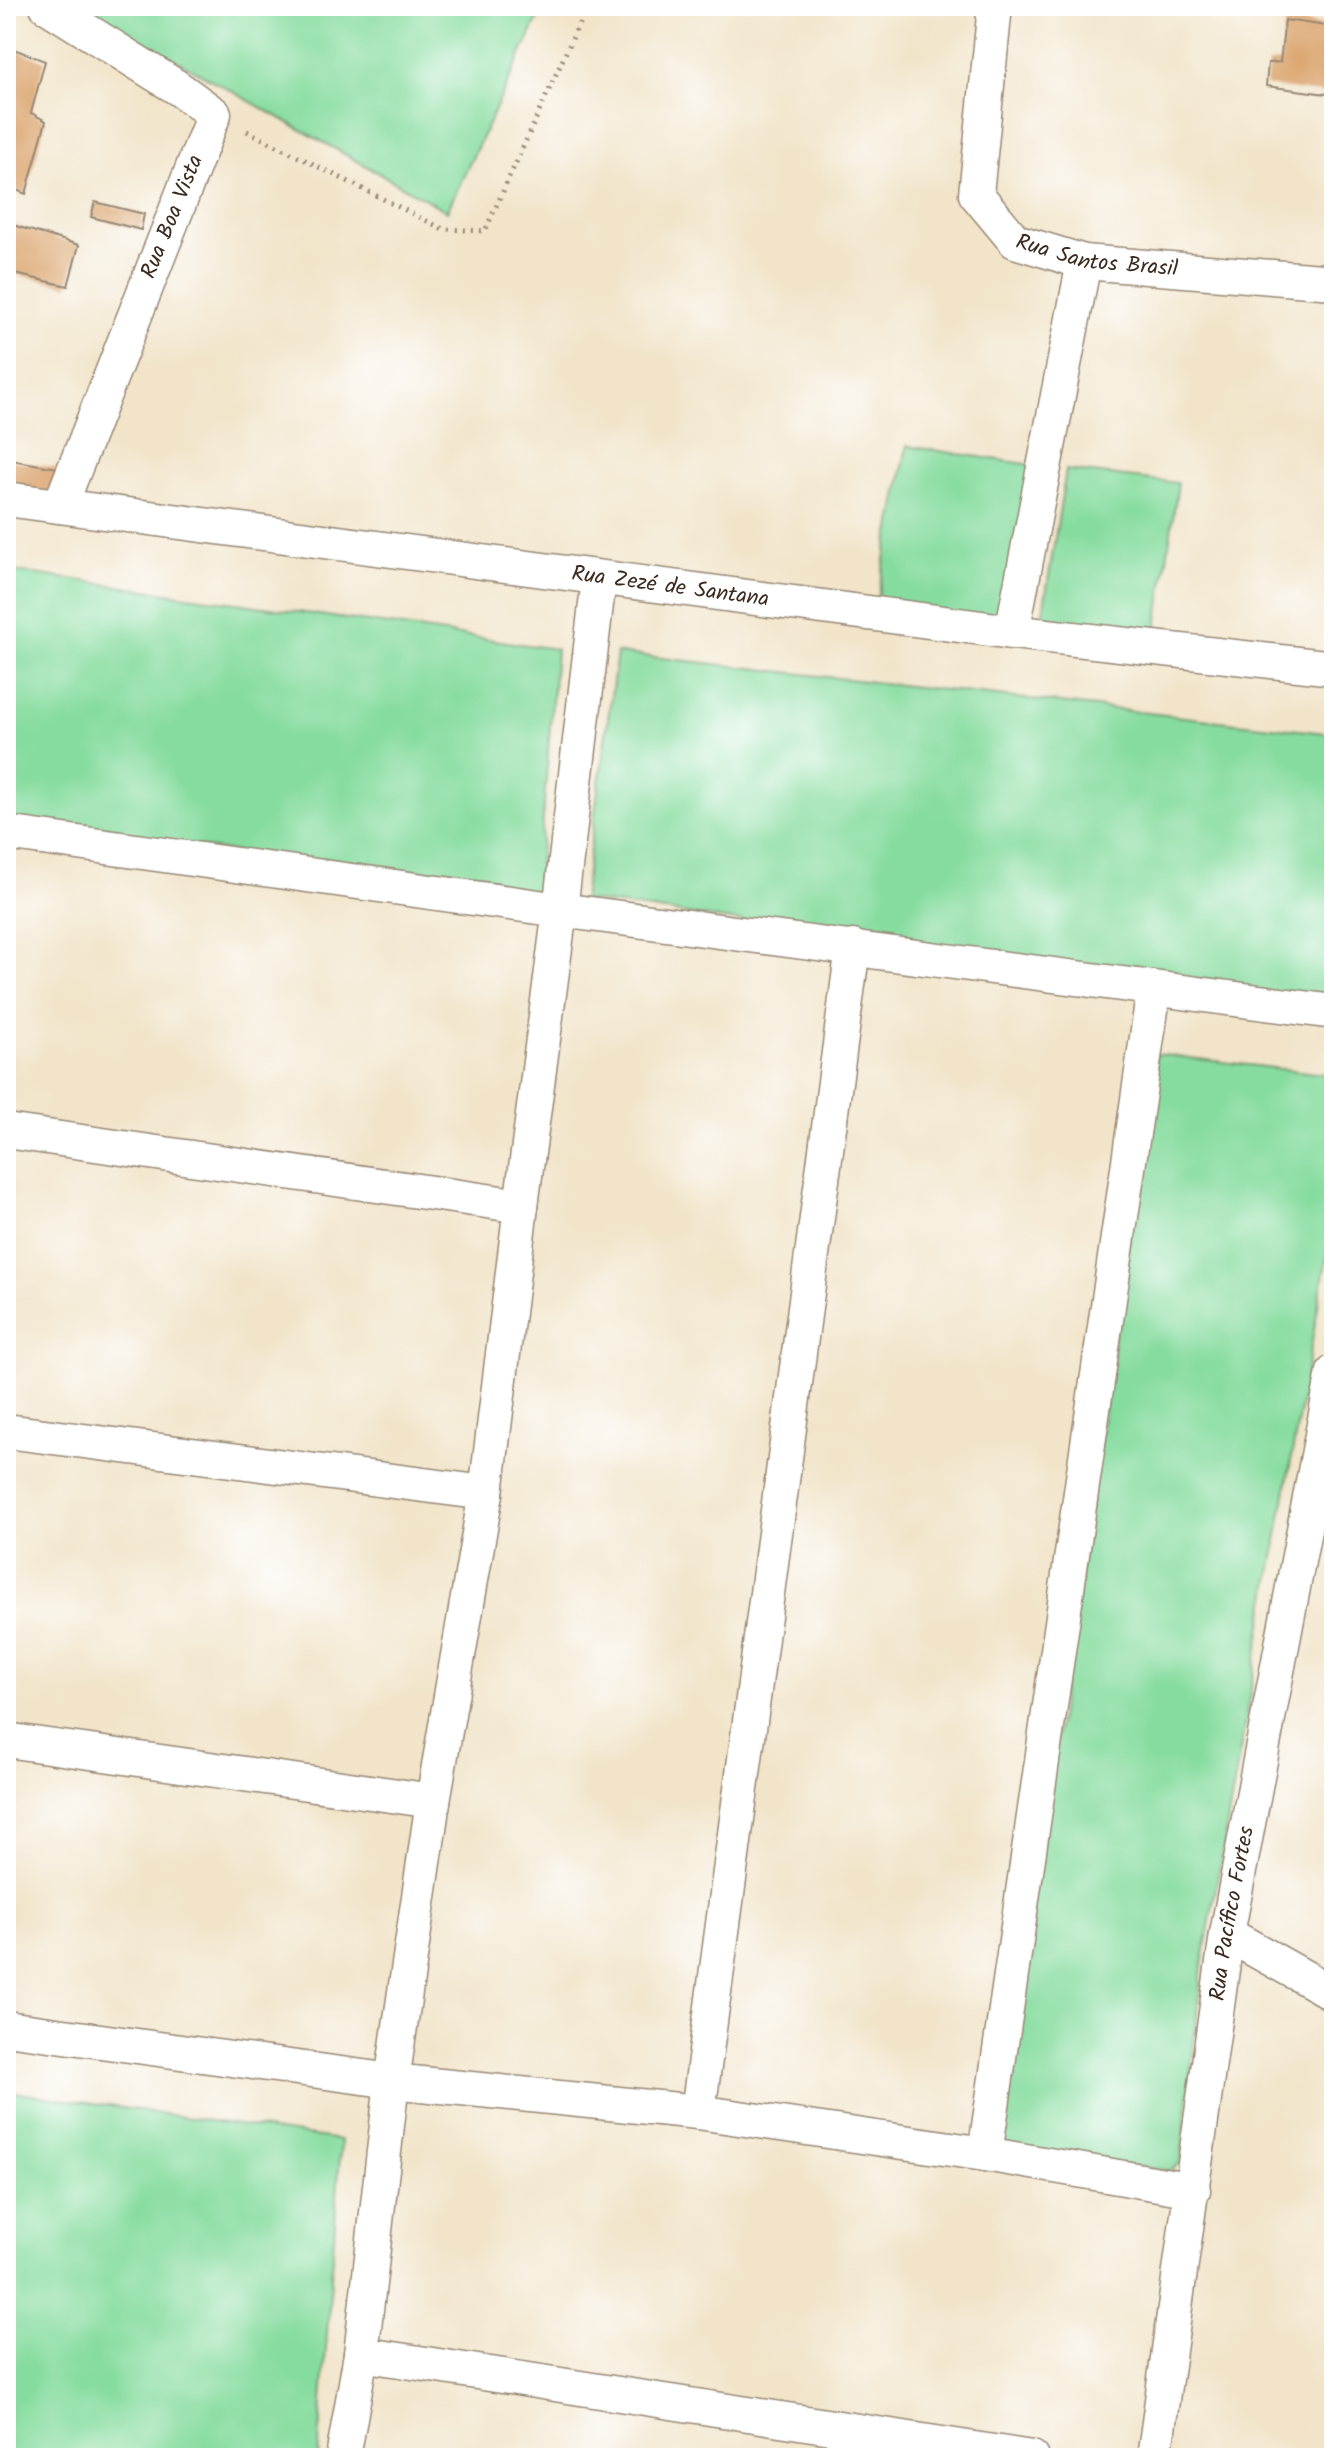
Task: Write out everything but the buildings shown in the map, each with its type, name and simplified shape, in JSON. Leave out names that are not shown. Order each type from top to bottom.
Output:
[{"type":"street","points":[[47,6],[214,114]]},
{"type":"street","name":"Rua Santos Brasil","points":[[995,6],[976,194],[1015,241],[1084,262],[1334,282]]},
{"type":"street","name":"Rua Boa Vista","points":[[60,506],[214,114]]},
{"type":"street","points":[[1012,632],[1084,262]]},
{"type":"street","name":"Rua Zezé de Santana","points":[[6,499],[1012,632],[1334,668]]},
{"type":"street","points":[[343,2458],[361,2354],[392,2081],[433,1801],[486,1493],[599,579]]},
{"type":"street","points":[[6,833],[1334,1012]]},
{"type":"street","points":[[698,2112],[853,947]]},
{"type":"street","points":[[985,2154],[1154,989]]},
{"type":"street","points":[[6,1131],[521,1206]]},
{"type":"street","name":"Rua Pacífico Fortes","points":[[1154,2458],[1227,1934],[1334,1372]]},
{"type":"street","points":[[6,1431],[486,1493]]},
{"type":"street","points":[[6,1740],[433,1801]]},
{"type":"street","points":[[1227,1934],[1334,1994]]},
{"type":"street","points":[[6,2028],[392,2081],[698,2112],[985,2154],[1193,2190]]},
{"type":"street","points":[[361,2354],[1032,2458]]},
{"type":"path","points":[[214,114],[443,229],[485,231],[587,6]]},
{"type":"green space","points":[[79,6],[544,6],[447,211]]},
{"type":"green space","points":[[907,446],[1032,465],[1001,624],[876,606]]},
{"type":"green space","points":[[1066,470],[1178,483],[1156,634],[1041,625]]},
{"type":"green space","points":[[6,570],[556,649],[537,894],[6,820]]},
{"type":"green space","points":[[617,653],[1334,734],[1334,1002],[583,900]]},
{"type":"green space","points":[[1156,1054],[1324,1074],[1334,1085],[1334,1216],[1202,1966],[1181,2162],[1171,2171],[996,2150]]},
{"type":"green space","points":[[6,2091],[341,2140],[318,2458],[6,2458]]}]
